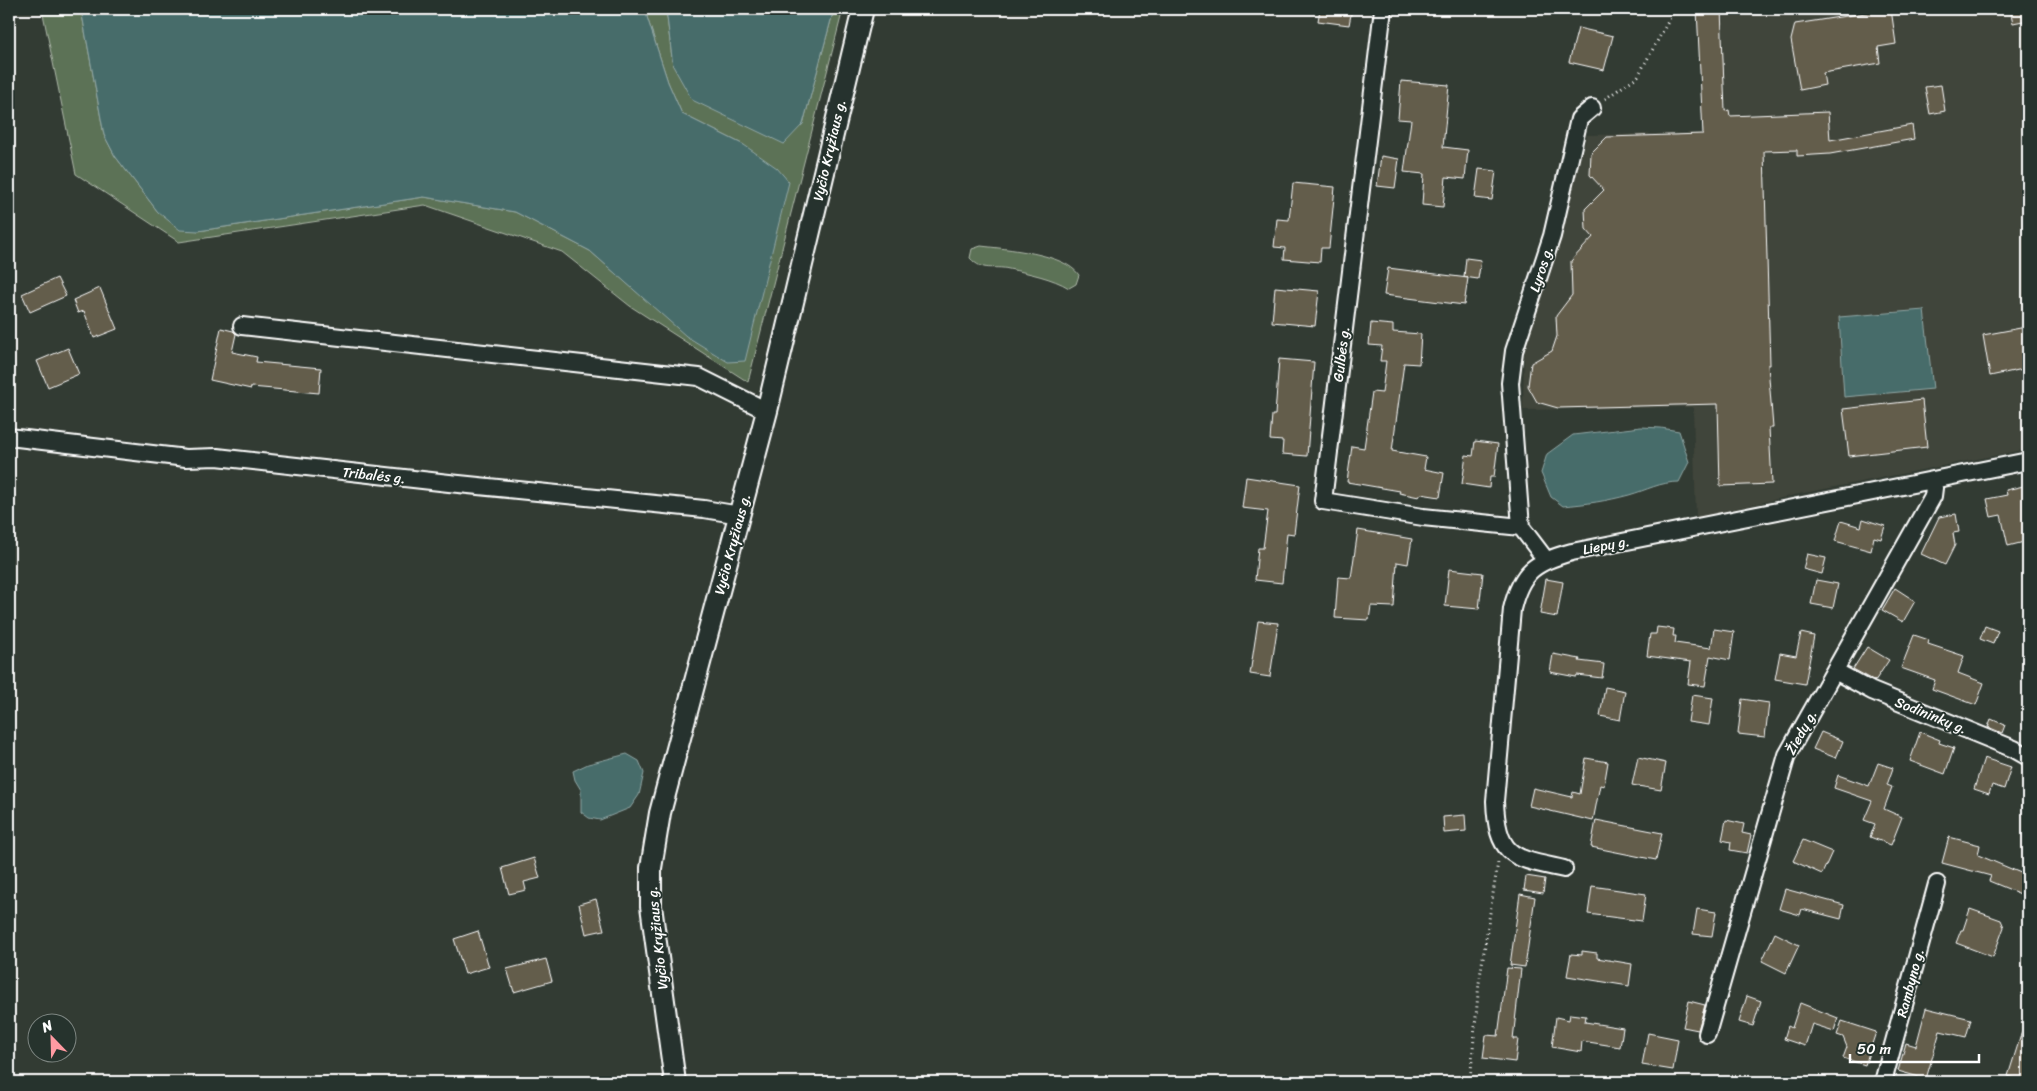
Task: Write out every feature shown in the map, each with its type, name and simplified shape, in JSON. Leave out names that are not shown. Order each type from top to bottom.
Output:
[{"type":"street","name":"Vyčio Kryžiaus g.","points":[[675,1082],[651,906],[651,868],[660,813],[767,411],[863,9]]},
{"type":"street","name":"Gulbės g.","points":[[1383,9],[1323,501],[1424,517],[1521,527]]},
{"type":"street","name":"Lyros g.","points":[[1521,527],[1510,383],[1514,351],[1552,236],[1579,119],[1592,108]]},
{"type":"street","points":[[242,326],[699,377],[767,411]]},
{"type":"street","name":"Tribalės g.","points":[[9,437],[186,458],[217,457],[450,483],[704,508],[740,515]]},
{"type":"street","name":"Liepų g.","points":[[1564,870],[1526,861],[1514,856],[1502,839],[1496,824],[1495,801],[1512,609],[1517,590],[1524,576],[1534,567],[1546,560],[1572,552],[2028,461]]},
{"type":"street","name":"Žiedų g.","points":[[1708,1034],[1787,755],[1932,496],[1933,480]]},
{"type":"street","points":[[1521,527],[1546,560]]},
{"type":"street","name":"Sodininkų g.","points":[[1835,671],[1872,691],[2014,749],[2028,757]]},
{"type":"street","name":"Rambyno g.","points":[[1883,1082],[1937,884]]},
{"type":"path","points":[[1592,108],[1638,76],[1676,9]]},
{"type":"path","points":[[1470,1082],[1479,983],[1502,839]]},
{"type":"shaded area","points":[[1697,9],[2028,9],[2028,449],[1794,495],[1696,518],[1693,407],[1523,410],[1524,355],[1587,135],[1703,133]]},
{"type":"green space","points":[[42,9],[81,9],[104,135],[115,156],[158,212],[198,231],[424,197],[515,212],[590,251],[638,293],[744,145],[682,114],[668,82],[646,9],[666,9],[673,66],[803,124],[834,9],[843,9],[748,382],[630,306],[562,252],[425,205],[179,242],[76,174]]},
{"type":"green space","points":[[981,246],[1034,253],[1061,262],[1072,268],[1079,275],[1076,284],[1069,288],[1056,281],[1032,274],[1003,268],[984,267],[975,263],[970,258],[972,249]]},
{"type":"water","points":[[81,9],[646,9],[668,82],[682,114],[744,145],[777,168],[789,182],[745,361],[728,362],[686,336],[590,251],[515,212],[424,197],[198,231],[180,230],[158,212],[115,156],[104,135]]},
{"type":"water","points":[[666,9],[834,9],[803,124],[784,144],[692,100],[673,66]]},
{"type":"water","points":[[1924,310],[1933,389],[1844,397],[1839,317]]},
{"type":"water","points":[[1641,427],[1679,431],[1689,462],[1679,482],[1660,485],[1613,499],[1563,506],[1551,497],[1541,473],[1547,454],[1573,435]]},
{"type":"water","points":[[627,754],[639,761],[644,773],[639,795],[630,808],[600,820],[589,818],[581,812],[581,790],[575,780],[573,771],[588,764]]},
{"type":"building","points":[[1320,9],[1352,9],[1349,25],[1318,21]]},
{"type":"building","points":[[1697,9],[1721,9],[1725,111],[1729,110],[1730,116],[1828,112],[1830,140],[1912,125],[1914,139],[1830,154],[1797,156],[1797,150],[1764,151],[1770,365],[1768,365],[1773,428],[1769,428],[1772,484],[1720,486],[1718,404],[1558,408],[1537,402],[1528,386],[1531,363],[1552,351],[1557,336],[1556,316],[1572,295],[1571,261],[1593,237],[1586,229],[1585,209],[1604,190],[1590,175],[1591,153],[1607,137],[1703,134]]},
{"type":"building","points":[[1891,9],[1896,44],[1878,47],[1880,63],[1823,73],[1825,85],[1800,90],[1791,40],[1795,24]]},
{"type":"building","points":[[2010,9],[2028,9],[2028,20],[2013,23]]},
{"type":"building","points":[[1578,28],[1613,36],[1604,70],[1569,62]]},
{"type":"building","points":[[1401,81],[1449,85],[1443,147],[1468,150],[1465,179],[1446,177],[1443,207],[1422,205],[1424,174],[1404,172],[1411,120],[1398,119]]},
{"type":"building","points":[[1941,85],[1945,111],[1930,114],[1925,87]]},
{"type":"building","points":[[1381,156],[1399,159],[1395,188],[1377,186]]},
{"type":"building","points":[[1479,169],[1496,171],[1492,200],[1475,198]]},
{"type":"building","points":[[1293,183],[1335,187],[1329,248],[1321,248],[1320,262],[1284,259],[1285,248],[1274,247],[1277,219],[1289,220]]},
{"type":"building","points":[[1466,258],[1481,260],[1478,279],[1464,277]]},
{"type":"building","points":[[1388,268],[1468,278],[1464,305],[1384,295]]},
{"type":"building","points":[[57,278],[66,296],[30,312],[22,294]]},
{"type":"building","points":[[1275,287],[1319,291],[1315,326],[1272,322]]},
{"type":"building","points":[[100,288],[117,329],[94,338],[84,311],[78,313],[73,300]]},
{"type":"building","points":[[1371,323],[1393,325],[1393,332],[1421,334],[1419,364],[1404,363],[1392,451],[1426,457],[1424,469],[1444,473],[1440,497],[1421,494],[1419,497],[1399,493],[1400,491],[1347,482],[1352,446],[1364,448],[1372,392],[1382,393],[1386,361],[1380,361],[1382,346],[1369,345]]},
{"type":"building","points":[[2026,327],[2028,368],[1990,376],[1983,335]]},
{"type":"building","points":[[221,328],[233,331],[236,334],[232,352],[257,357],[256,362],[321,368],[319,393],[251,387],[251,389],[210,380]]},
{"type":"building","points":[[68,348],[79,374],[48,387],[37,361]]},
{"type":"building","points":[[1279,359],[1314,362],[1307,456],[1282,454],[1283,441],[1270,440],[1272,415],[1275,415]]},
{"type":"building","points":[[1922,400],[1927,447],[1849,456],[1843,409]]},
{"type":"building","points":[[1475,441],[1498,444],[1494,477],[1490,477],[1489,488],[1462,484],[1466,455],[1473,456]]},
{"type":"building","points":[[1246,477],[1300,485],[1294,534],[1287,533],[1282,583],[1255,580],[1258,548],[1263,548],[1268,511],[1242,508]]},
{"type":"building","points":[[2028,485],[2028,541],[2008,546],[2001,515],[1991,517],[1987,499],[2007,495],[2006,490]]},
{"type":"building","points":[[1956,514],[1959,532],[1953,533],[1955,545],[1945,565],[1921,554],[1939,517]]},
{"type":"building","points":[[1863,519],[1885,526],[1881,539],[1874,537],[1871,551],[1835,541],[1841,521],[1861,527]]},
{"type":"building","points":[[1358,530],[1412,539],[1408,564],[1397,562],[1394,607],[1371,606],[1369,620],[1335,618],[1338,577],[1351,578]]},
{"type":"building","points":[[1807,554],[1826,558],[1822,574],[1803,569]]},
{"type":"building","points":[[1449,569],[1483,573],[1479,609],[1445,606]]},
{"type":"building","points":[[1546,579],[1563,582],[1557,617],[1540,614]]},
{"type":"building","points":[[1816,580],[1838,584],[1833,608],[1811,604]]},
{"type":"building","points":[[1895,588],[1915,601],[1903,622],[1882,610]]},
{"type":"building","points":[[1258,621],[1278,623],[1270,677],[1250,674]]},
{"type":"building","points":[[1985,626],[1998,631],[1993,644],[1980,639]]},
{"type":"building","points":[[1657,627],[1674,629],[1675,643],[1711,648],[1714,629],[1734,632],[1730,660],[1710,656],[1705,686],[1688,684],[1691,662],[1647,656],[1650,634],[1656,634]]},
{"type":"building","points":[[1801,633],[1814,636],[1805,684],[1775,679],[1780,653],[1796,656]]},
{"type":"building","points":[[1914,635],[1929,640],[1928,644],[1964,656],[1958,673],[1984,683],[1976,705],[1932,689],[1935,680],[1901,668]]},
{"type":"building","points":[[1867,647],[1889,660],[1875,681],[1853,669]]},
{"type":"building","points":[[1553,654],[1580,659],[1579,661],[1604,664],[1602,678],[1577,675],[1576,677],[1550,672]]},
{"type":"building","points":[[1605,687],[1625,691],[1620,720],[1600,716]]},
{"type":"building","points":[[1692,695],[1713,698],[1709,725],[1688,722]]},
{"type":"building","points":[[1742,699],[1769,703],[1765,737],[1738,734]]},
{"type":"building","points":[[1991,719],[2005,725],[2002,733],[1988,727]]},
{"type":"building","points":[[1821,732],[1843,741],[1836,758],[1813,749]]},
{"type":"building","points":[[1920,732],[1940,740],[1939,743],[1954,748],[1945,774],[1910,761]]},
{"type":"building","points":[[1638,757],[1666,763],[1661,790],[1632,785]]},
{"type":"building","points":[[1586,758],[1608,762],[1604,786],[1600,785],[1593,821],[1529,806],[1533,788],[1572,797],[1573,792],[1580,794]]},
{"type":"building","points":[[1984,758],[2011,767],[2004,789],[1992,785],[1989,794],[1974,789]]},
{"type":"building","points":[[1878,763],[1893,768],[1887,785],[1892,787],[1884,809],[1902,817],[1891,845],[1870,837],[1875,824],[1864,820],[1872,801],[1834,788],[1838,775],[1869,786]]},
{"type":"building","points":[[1465,815],[1466,831],[1444,833],[1443,817]]},
{"type":"building","points":[[1596,820],[1662,833],[1656,860],[1591,847]]},
{"type":"building","points":[[1726,820],[1744,824],[1742,833],[1751,835],[1747,853],[1730,850],[1731,842],[1722,840]]},
{"type":"building","points":[[1949,837],[1980,845],[1978,855],[2028,876],[2028,897],[1989,881],[1991,876],[1942,863]]},
{"type":"building","points":[[1803,840],[1832,852],[1822,874],[1793,861]]},
{"type":"building","points":[[534,858],[540,878],[524,882],[526,890],[509,894],[502,868]]},
{"type":"building","points":[[1526,876],[1545,879],[1543,893],[1524,890]]},
{"type":"building","points":[[1592,886],[1646,894],[1642,921],[1588,914]]},
{"type":"building","points":[[1785,889],[1844,905],[1841,919],[1802,909],[1800,915],[1779,909]]},
{"type":"building","points":[[1520,894],[1535,897],[1525,967],[1510,965]]},
{"type":"building","points":[[596,899],[604,930],[586,934],[579,904]]},
{"type":"building","points":[[1697,909],[1716,912],[1712,936],[1693,934]]},
{"type":"building","points":[[1970,909],[2001,920],[2004,927],[1993,957],[1956,943],[1961,930],[1963,930]]},
{"type":"building","points":[[478,931],[489,967],[465,974],[454,939]]},
{"type":"building","points":[[1775,933],[1799,945],[1786,973],[1762,961]]},
{"type":"building","points":[[1582,951],[1597,953],[1597,958],[1632,964],[1629,986],[1567,976],[1571,954],[1582,955]]},
{"type":"building","points":[[546,959],[552,981],[514,992],[507,969]]},
{"type":"building","points":[[1507,968],[1521,969],[1513,1039],[1518,1039],[1515,1062],[1483,1058],[1486,1035],[1498,1036]]},
{"type":"building","points":[[1747,996],[1761,1001],[1753,1026],[1739,1022]]},
{"type":"building","points":[[1689,1001],[1705,1005],[1698,1030],[1683,1027]]},
{"type":"building","points":[[1800,1003],[1838,1018],[1834,1031],[1812,1024],[1805,1046],[1784,1039],[1788,1026],[1792,1028]]},
{"type":"building","points":[[1926,1008],[1971,1019],[1966,1037],[1940,1031],[1926,1079],[1898,1071],[1906,1043],[1916,1046]]},
{"type":"building","points":[[1570,1014],[1586,1016],[1585,1022],[1623,1028],[1620,1047],[1582,1041],[1581,1052],[1552,1047],[1556,1017],[1569,1020]]},
{"type":"building","points":[[1842,1021],[1876,1032],[1865,1065],[1843,1058],[1847,1047],[1843,1037],[1837,1035]]},
{"type":"building","points":[[2025,1022],[2028,1022],[2028,1082],[2008,1076]]},
{"type":"building","points":[[1648,1033],[1678,1039],[1673,1070],[1642,1065]]}]
